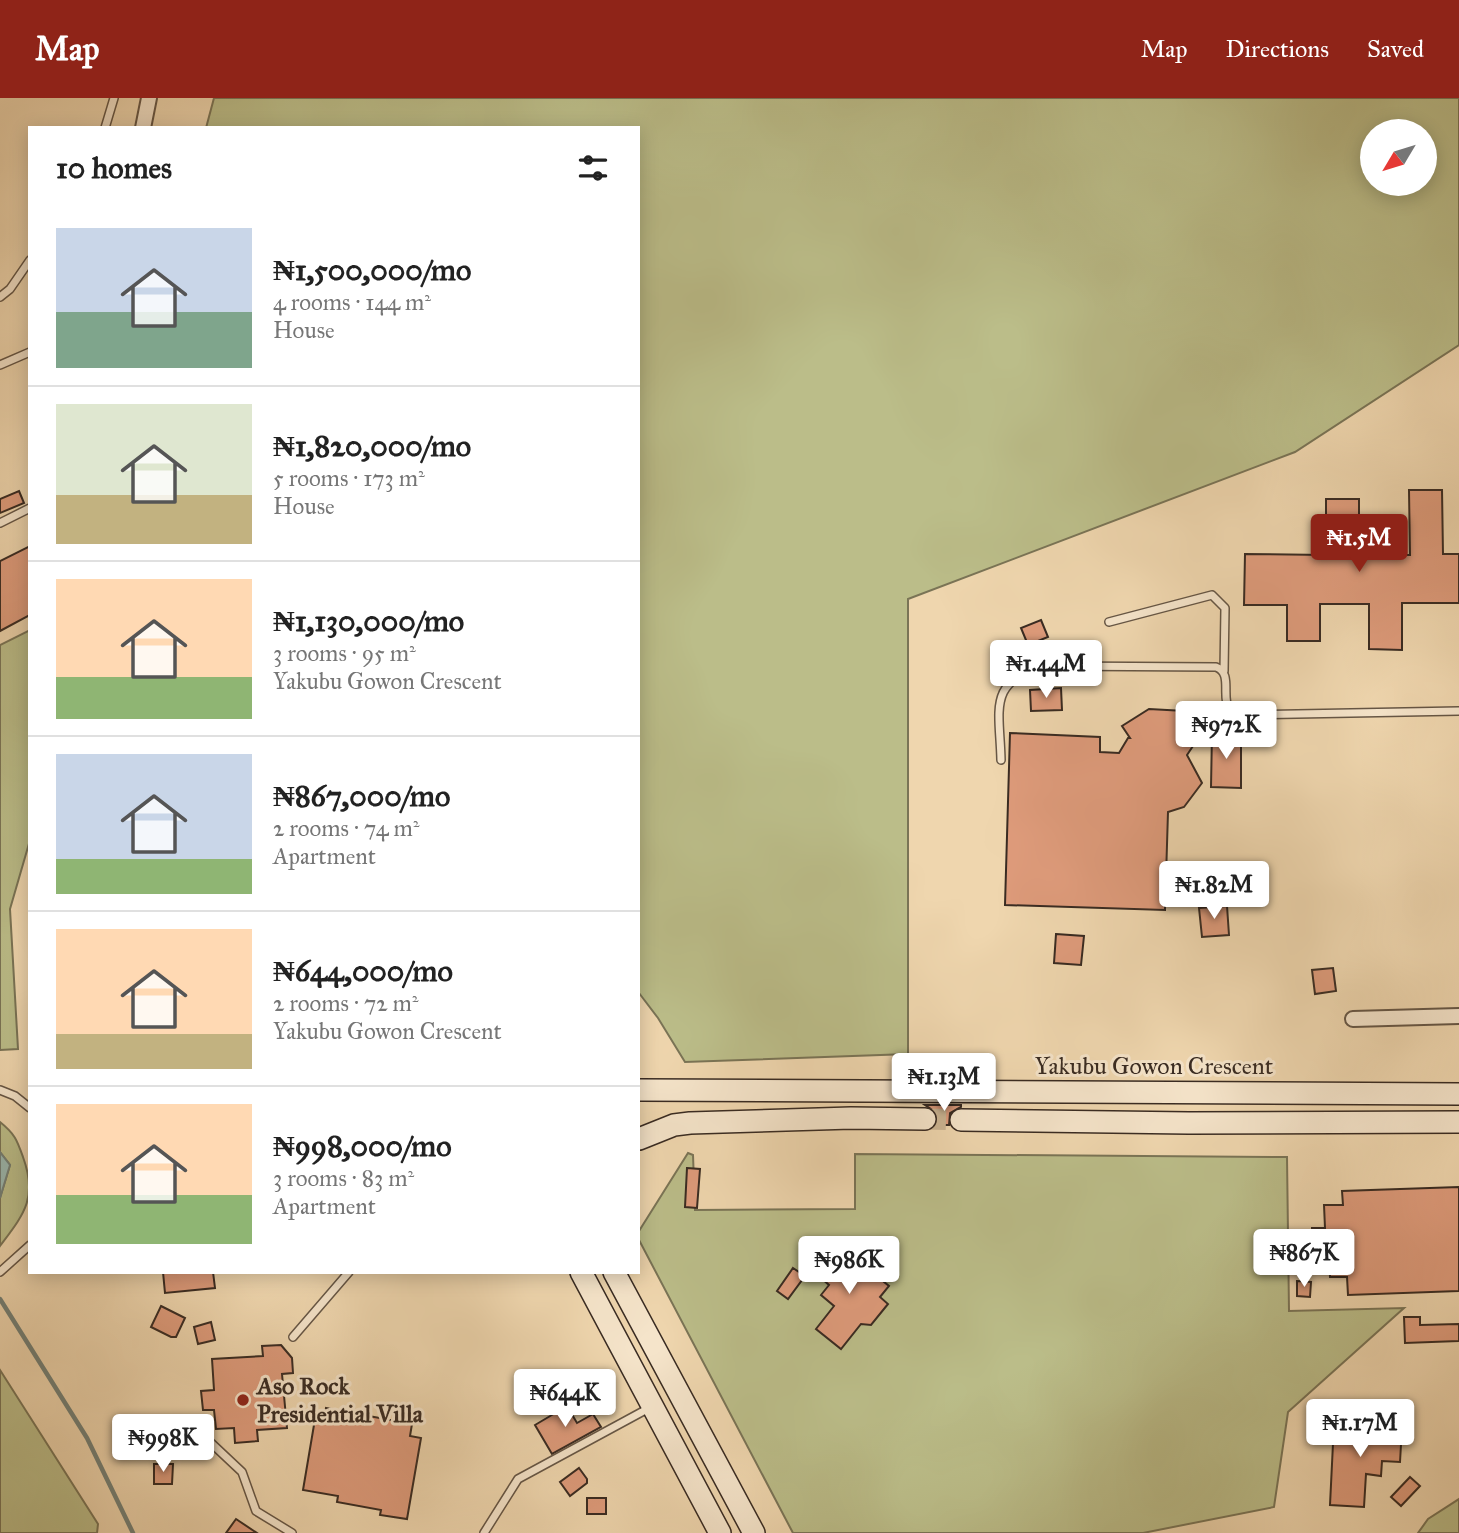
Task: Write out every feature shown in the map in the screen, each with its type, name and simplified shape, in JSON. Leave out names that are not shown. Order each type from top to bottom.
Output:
[{"type":"street","points":[[142,126],[149,98]]},
{"type":"street","points":[[1353,1019],[1459,1017]]},
{"type":"street","name":"Yakubu Gowon Crescent","points":[[640,1090],[1459,1094]]},
{"type":"street","points":[[640,1139],[674,1125],[690,1123],[851,1118],[925,1119]]},
{"type":"street","points":[[961,1120],[1459,1122]]},
{"type":"street","points":[[581,1274],[720,1533]]},
{"type":"street","points":[[615,1274],[754,1533]]},
{"type":"lane","points":[[106,126],[114,98]]},
{"type":"lane","points":[[0,297],[10,289],[28,263]]},
{"type":"lane","points":[[0,365],[28,353]]},
{"type":"lane","points":[[0,523],[28,509]]},
{"type":"lane","points":[[1109,622],[1212,595],[1225,608],[1225,704],[1228,710],[1243,715],[1459,711]]},
{"type":"lane","points":[[1001,760],[1000,701],[1007,684],[1021,673],[1047,666],[1216,667],[1224,671]]},
{"type":"lane","points":[[0,1090],[15,1096],[28,1106]]},
{"type":"lane","points":[[0,1272],[28,1247]]},
{"type":"lane","points":[[293,1337],[347,1274]]},
{"type":"lane","points":[[484,1533],[518,1479],[651,1406]]},
{"type":"lane","points":[[192,1425],[242,1472],[256,1511],[292,1533]]},
{"type":"green space","points":[[214,98],[1459,98],[1459,345],[1295,452],[908,599],[908,1054],[685,1062],[640,994],[640,126],[207,126]]},
{"type":"green space","points":[[28,631],[28,847],[10,909],[18,1049],[0,1050],[0,645]]},
{"type":"green space","points":[[0,1122],[17,1142],[23,1157],[28,1178],[28,1198],[22,1215],[0,1246],[0,1198],[10,1165],[0,1152]]},
{"type":"green space","points":[[688,1153],[693,1155],[695,1210],[855,1209],[855,1154],[1287,1157],[1289,1311],[1404,1308],[1288,1412],[1274,1507],[1143,1533],[793,1533],[640,1242],[640,1229]]},
{"type":"green space","points":[[0,1370],[98,1524],[97,1533],[0,1533]]},
{"type":"green space","points":[[1459,1499],[1459,1533],[1418,1533],[1428,1519]]},
{"type":"water","points":[[0,1152],[10,1165],[0,1198]]},
{"type":"building","points":[[1409,490],[1442,490],[1443,554],[1459,554],[1459,603],[1402,603],[1402,650],[1369,649],[1369,604],[1320,604],[1320,641],[1287,641],[1287,605],[1244,605],[1245,554],[1326,555],[1326,499],[1359,499],[1359,554],[1410,555]]},
{"type":"building","points":[[19,491],[24,503],[0,513],[0,499]]},
{"type":"building","points":[[28,547],[28,616],[0,631],[0,561]]},
{"type":"building","points":[[1041,620],[1048,637],[1028,645],[1021,628]]},
{"type":"building","points":[[1061,688],[1062,710],[1031,711],[1030,690]]},
{"type":"building","points":[[1149,709],[1185,711],[1207,725],[1187,755],[1202,783],[1184,807],[1168,812],[1165,910],[1005,905],[1010,733],[1100,737],[1100,752],[1119,753],[1130,738],[1122,726]]},
{"type":"building","points":[[1212,733],[1241,734],[1241,788],[1211,787]]},
{"type":"building","points":[[1227,906],[1229,935],[1202,937],[1199,908]]},
{"type":"building","points":[[1056,934],[1084,936],[1081,965],[1054,963]]},
{"type":"building","points":[[1333,968],[1336,991],[1315,994],[1312,970]]},
{"type":"building","points":[[925,1105],[961,1107],[950,1113],[949,1125],[937,1125],[937,1113]]},
{"type":"building","points":[[687,1168],[700,1169],[697,1208],[685,1207]]},
{"type":"building","points":[[1459,1187],[1459,1291],[1348,1295],[1347,1277],[1330,1277],[1329,1252],[1313,1252],[1312,1228],[1325,1228],[1324,1205],[1343,1205],[1342,1191]]},
{"type":"building","points":[[837,1244],[889,1286],[880,1297],[888,1304],[871,1325],[861,1324],[841,1349],[816,1329],[834,1306],[821,1295],[829,1285],[814,1272]]},
{"type":"building","points":[[793,1268],[805,1276],[788,1299],[777,1291]]},
{"type":"building","points":[[163,1274],[213,1274],[215,1288],[165,1293]]},
{"type":"building","points":[[1297,1281],[1311,1282],[1310,1297],[1297,1296]]},
{"type":"building","points":[[161,1306],[185,1318],[176,1337],[151,1327]]},
{"type":"building","points":[[1404,1317],[1420,1317],[1420,1325],[1459,1324],[1459,1341],[1405,1343]]},
{"type":"building","points":[[211,1322],[215,1340],[198,1344],[194,1327]]},
{"type":"building","name":"Aso Rock Presidential Villa","points":[[281,1345],[292,1358],[293,1373],[282,1374],[287,1428],[257,1430],[258,1441],[235,1443],[234,1428],[216,1429],[214,1410],[203,1410],[201,1391],[214,1390],[212,1359],[263,1356],[262,1346]]},
{"type":"building","points":[[567,1406],[577,1423],[593,1414],[601,1427],[552,1454],[535,1425]]},
{"type":"building","points":[[326,1408],[412,1424],[410,1436],[421,1438],[407,1519],[380,1515],[381,1510],[337,1502],[338,1496],[303,1490],[315,1419],[324,1421]]},
{"type":"building","points":[[1334,1423],[1402,1427],[1400,1462],[1382,1461],[1381,1476],[1366,1474],[1364,1507],[1330,1505]]},
{"type":"building","points":[[154,1464],[173,1464],[172,1484],[154,1484]]},
{"type":"building","points":[[579,1468],[587,1483],[570,1496],[560,1482]]},
{"type":"building","points":[[1410,1477],[1420,1486],[1401,1506],[1391,1497]]},
{"type":"building","points":[[587,1498],[606,1498],[606,1514],[587,1514]]},
{"type":"building","points":[[236,1519],[257,1533],[226,1533]]},
{"type":"waterway","points":[[0,1299],[87,1438],[133,1533]]},
{"type":"tunnel","points":[[925,1119],[961,1120]]},
{"type":"place","name":"Aso Rock Presidential Villa","points":[[243,1400]]}]
